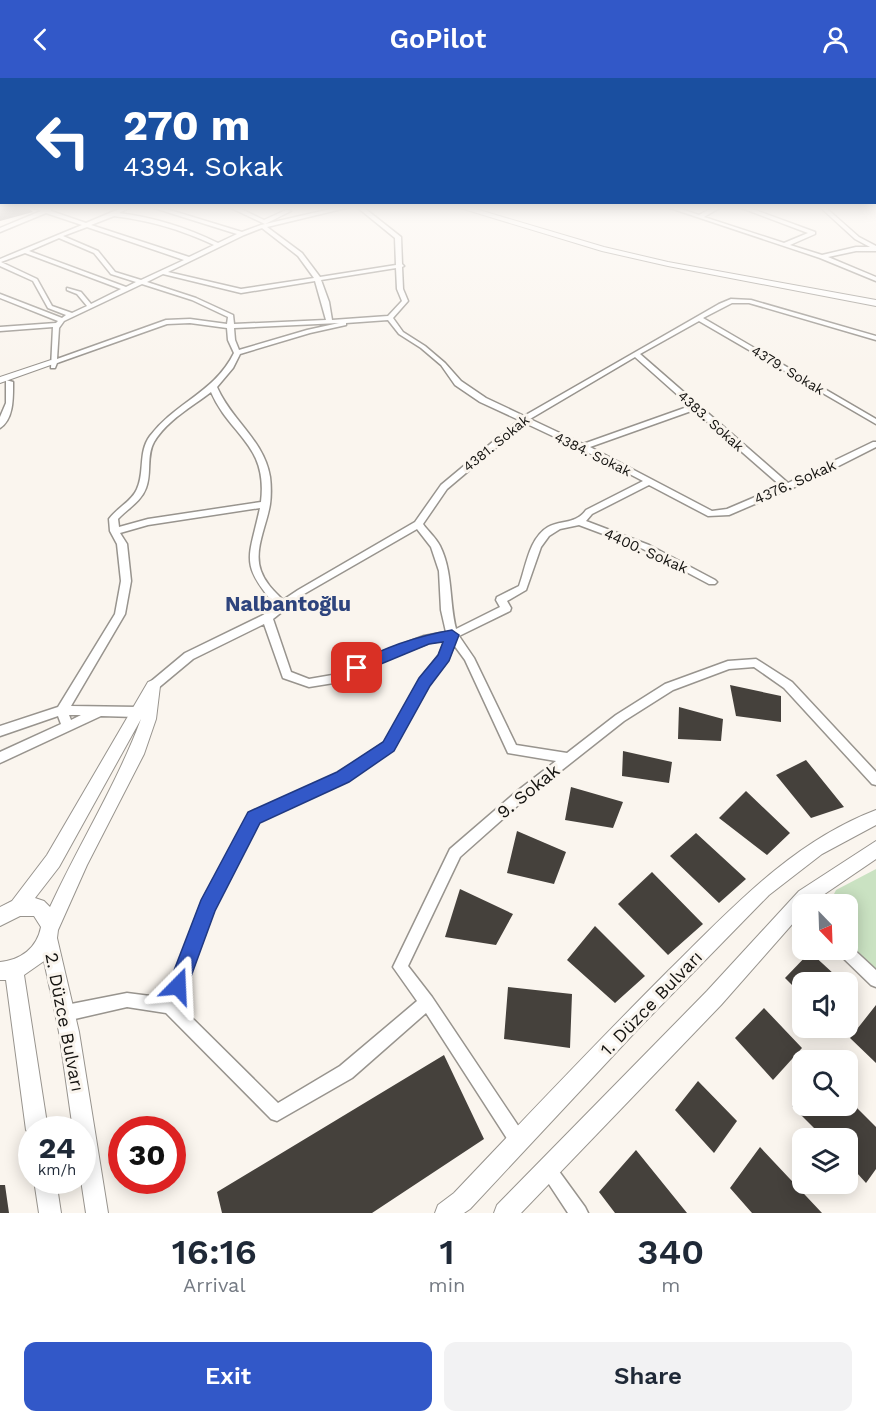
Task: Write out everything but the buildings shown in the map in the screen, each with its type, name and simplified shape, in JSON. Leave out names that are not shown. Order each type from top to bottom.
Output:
[{"type":"highway","points":[[635,260],[651,265],[876,308]]},
{"type":"highway","points":[[660,260],[711,273],[876,303]]},
{"type":"highway","points":[[690,260],[876,296]]},
{"type":"main road","points":[[3,383],[53,365]]},
{"type":"main road","points":[[35,1116],[7,971],[35,958],[49,933],[81,859],[136,754],[143,715],[153,686]]},
{"type":"main road","points":[[0,917],[18,907],[53,861],[143,715]]},
{"type":"main road","name":"1. Düzce Bulvarı","points":[[446,1213],[462,1201],[631,1022],[763,889],[816,848],[876,817]]},
{"type":"main road","points":[[817,894],[876,849]]},
{"type":"main road","points":[[18,907],[38,907],[45,912],[49,933]]},
{"type":"main road","points":[[505,1213],[792,916]]},
{"type":"main road","name":"2. Düzce Bulvarı","points":[[49,933],[66,1013],[97,1213]]},
{"type":"main road","points":[[47,1194],[50,1213]]},
{"type":"street","points":[[49,260],[126,289]]},
{"type":"street","points":[[66,726],[62,710],[120,614],[126,581],[122,544],[115,531],[114,519],[138,496],[143,484],[143,470],[151,440],[163,426],[212,385],[234,363],[237,353],[232,345],[229,326],[231,316],[194,299],[138,283],[113,273],[102,260]]},
{"type":"street","points":[[186,260],[60,322],[56,328],[53,365],[166,322],[190,321],[229,326],[390,318],[405,301],[400,289],[400,260]]},
{"type":"street","points":[[304,260],[320,278],[329,320]]},
{"type":"street","points":[[829,260],[876,279]]},
{"type":"street","points":[[0,261],[35,280],[50,307],[71,315]]},
{"type":"street","points":[[162,272],[241,291],[401,266]]},
{"type":"street","points":[[69,289],[79,293],[90,306]]},
{"type":"street","points":[[0,296],[60,322]]},
{"type":"street","name":"4381. Sokak","points":[[153,686],[189,656],[267,618],[282,606],[418,524],[444,487],[522,421],[635,354],[731,301],[749,301],[876,338]]},
{"type":"street","name":"4384. Sokak","points":[[390,318],[401,333],[443,364],[458,383],[522,421],[582,447],[711,514]]},
{"type":"street","name":"4379. Sokak","points":[[699,318],[876,422]]},
{"type":"street","points":[[237,353],[309,331],[365,320]]},
{"type":"street","points":[[0,328],[60,322]]},
{"type":"street","name":"4383. Sokak","points":[[635,354],[787,487]]},
{"type":"street","points":[[0,426],[10,403],[3,383]]},
{"type":"street","points":[[212,385],[230,419],[244,429],[262,463],[268,491],[254,566],[263,583],[282,606]]},
{"type":"street","points":[[582,447],[695,407]]},
{"type":"street","name":"4376. Sokak","points":[[711,514],[729,512],[876,444]]},
{"type":"street","points":[[267,618],[287,675],[309,683],[340,678],[392,652],[428,639],[452,635],[506,608],[501,600],[523,588],[538,544],[551,530],[580,522],[589,512],[650,482]]},
{"type":"street","points":[[115,531],[148,522],[266,504]]},
{"type":"street","name":"4400. Sokak","points":[[580,522],[646,547],[712,582]]},
{"type":"street","points":[[418,524],[435,546],[444,571],[446,610],[452,635],[469,658],[512,749],[568,758]]},
{"type":"street","points":[[170,1006],[207,906],[254,818],[343,777],[389,746],[424,682],[444,657],[452,635]]},
{"type":"street","name":"9. Sokak","points":[[519,1142],[428,1002],[400,967],[454,853],[519,796],[620,718],[669,687],[728,665],[756,663],[788,685],[876,780]]},
{"type":"street","points":[[0,731],[62,710],[143,715]]},
{"type":"street","points":[[0,758],[103,711]]},
{"type":"street","points":[[855,960],[876,980]]},
{"type":"street","points":[[66,1013],[128,1000],[170,1006],[277,1113],[346,1072],[428,1002]]},
{"type":"street","points":[[548,1169],[579,1213]]},
{"type":"green space","points":[[876,869],[876,969],[858,952],[858,894],[834,894],[836,890]]},
{"type":"district","name":"Nalbantoğlu","points":[[288,603]]},
{"type":"route","points":[[178,986],[207,906],[254,818],[343,777],[389,746],[424,682],[444,657],[452,635],[428,639],[357,668]]}]
